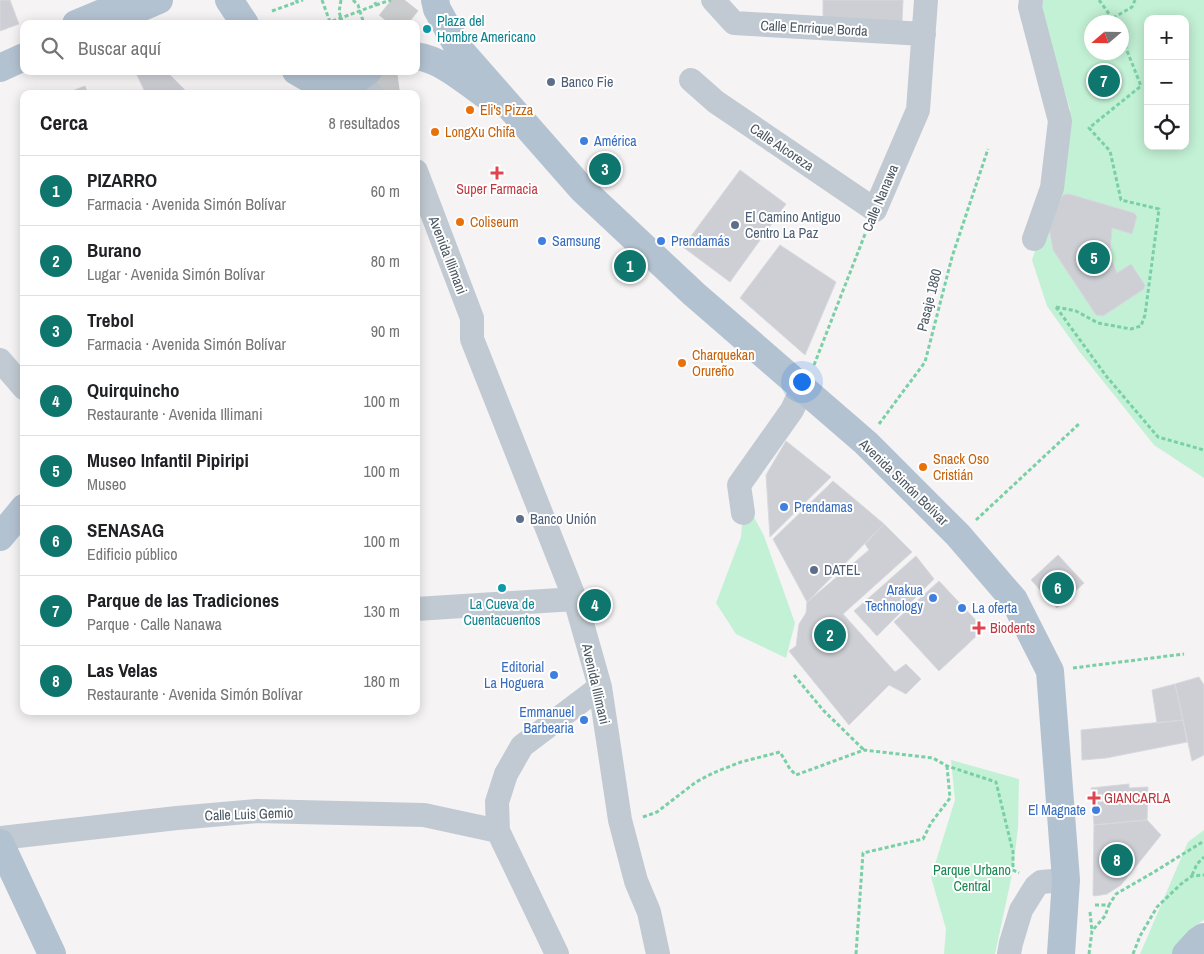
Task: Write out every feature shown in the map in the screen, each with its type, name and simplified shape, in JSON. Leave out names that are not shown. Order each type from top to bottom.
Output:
[{"type":"main road","points":[[85,20],[132,0]]},
{"type":"main road","points":[[112,20],[159,0]]},
{"type":"main road","points":[[229,0],[242,20]]},
{"type":"main road","points":[[248,0],[267,18]]},
{"type":"main road","points":[[436,4],[459,48],[524,122]]},
{"type":"main road","points":[[420,56],[426,57],[443,65],[524,122]]},
{"type":"main road","points":[[0,68],[20,59]]},
{"type":"main road","points":[[280,75],[292,90]]},
{"type":"main road","points":[[302,75],[320,86],[357,86]]},
{"type":"main road","name":"Avenida Simón Bolívar","points":[[524,122],[582,189],[694,294],[866,443],[958,535],[1014,600],[1050,671],[1066,880],[1061,954]]},
{"type":"main road","points":[[0,537],[20,513]]},
{"type":"main road","points":[[0,843],[52,954]]},
{"type":"main road","points":[[1186,954],[1198,940],[1204,937]]},
{"type":"street","name":"Calle Enrrique Borda","points":[[714,0],[734,23],[924,34]]},
{"type":"street","name":"Calle Nanawa","points":[[875,210],[918,110],[926,0]]},
{"type":"street","points":[[1031,0],[1030,7],[1060,121],[1052,188],[1034,239]]},
{"type":"street","name":"Calle Alcoreza","points":[[691,80],[716,102],[875,210]]},
{"type":"street","name":"Avenida Illimani","points":[[420,182],[472,318],[472,339],[575,599],[600,687],[620,820],[636,881],[649,912],[658,954]]},
{"type":"street","name":"Avenida Illimani","points":[[420,223],[456,323],[472,339]]},
{"type":"street","points":[[0,360],[20,383]]},
{"type":"street","points":[[743,513],[740,485],[792,410],[802,389]]},
{"type":"street","points":[[420,609],[575,599]]},
{"type":"street","points":[[557,954],[498,831],[497,802],[506,774],[522,746],[600,687]]},
{"type":"street","name":"Calle Luis Gemio","points":[[0,838],[257,811],[424,815],[498,831]]},
{"type":"street","points":[[1009,954],[1021,910],[1036,886],[1041,882],[1066,880]]},
{"type":"street","points":[[1021,910],[1028,930],[1026,954]]},
{"type":"path","points":[[267,18],[297,1],[303,0]]},
{"type":"path","points":[[322,0],[329,20]]},
{"type":"path","points":[[341,0],[339,12],[341,18]]},
{"type":"path","points":[[353,0],[358,5],[363,20]]},
{"type":"path","points":[[374,0],[376,5]]},
{"type":"path","points":[[336,20],[391,0]]},
{"type":"path","points":[[1099,0],[1111,15]]},
{"type":"path","points":[[1118,15],[1132,7],[1135,0]]},
{"type":"path","points":[[1129,55],[1142,86],[1089,128],[1110,151],[1121,200],[1159,209],[1145,315],[1141,326],[1131,329],[1098,323],[1076,311],[1056,307],[1107,377],[1158,437],[1204,450]]},
{"type":"path","name":"Pasaje 1880","points":[[866,443],[925,362],[952,257],[988,148]]},
{"type":"path","name":"Calle Nanawa","points":[[802,389],[810,374],[875,210]]},
{"type":"path","points":[[958,535],[1080,423]]},
{"type":"path","points":[[1050,671],[1184,654]]},
{"type":"path","points":[[794,675],[823,710],[864,750]]},
{"type":"path","points":[[620,820],[637,820],[657,812],[696,782],[713,773],[741,762],[780,752],[796,775],[864,750],[933,758],[947,766],[996,782],[1013,852],[1014,870]]},
{"type":"path","points":[[856,954],[863,853],[922,839],[931,823],[950,798],[947,766]]},
{"type":"path","points":[[1092,931],[1105,916],[1116,894],[1204,841]]},
{"type":"path","points":[[1192,876],[1197,864],[1204,857]]},
{"type":"path","points":[[1133,954],[1140,936],[1157,907],[1192,876],[1204,875]]},
{"type":"path","points":[[1088,904],[1092,931],[1089,954]]},
{"type":"path","points":[[1094,905],[1109,905]]},
{"type":"green space","points":[[1040,0],[1204,0],[1204,478],[1154,445],[1079,351],[1047,306],[1032,260],[1048,210],[1061,187],[1070,109],[1051,47]]},
{"type":"green space","points":[[744,498],[764,536],[795,623],[786,658],[736,634],[716,603],[741,537]]},
{"type":"green space","name":"Parque Urbano Central","points":[[951,760],[1019,779],[1018,827],[1013,870],[995,954],[944,954],[946,929],[931,877],[955,800]]},
{"type":"green space","points":[[1204,830],[1204,920],[1187,935],[1180,944],[1176,954],[1140,954],[1188,842]]},
{"type":"building","points":[[0,0],[10,0],[19,24],[0,31]]},
{"type":"building","points":[[823,0],[903,0],[902,23],[823,20]]},
{"type":"building","points":[[137,75],[170,75],[185,90],[144,90]]},
{"type":"building","points":[[85,86],[86,90],[74,90]]},
{"type":"building","name":"El Camino Antiguo Centro La Paz","points":[[740,170],[786,204],[730,282],[683,247]]},
{"type":"building","points":[[1069,194],[1134,213],[1137,216],[1132,234],[1112,228],[1110,255],[1117,273],[1131,264],[1145,285],[1144,289],[1103,316],[1096,315],[1053,250],[1049,228],[1063,195]]},
{"type":"building","points":[[780,245],[836,282],[805,355],[740,298]]},
{"type":"building","name":"Prendamas","points":[[786,441],[831,477],[770,537],[766,475]]},
{"type":"building","name":"DATEL","points":[[833,481],[884,524],[807,602],[773,539]]},
{"type":"building","points":[[884,524],[912,552],[843,614],[895,672],[906,664],[921,679],[906,694],[889,685],[849,725],[789,651],[796,646],[799,624],[806,613],[807,602],[869,550],[865,544]]},
{"type":"building","points":[[1058,555],[1084,583],[1057,608],[1031,580]]},
{"type":"building","points":[[916,556],[934,579],[877,636],[854,611]]},
{"type":"building","points":[[939,581],[984,629],[939,671],[894,622]]},
{"type":"building","points":[[1199,677],[1204,685],[1204,755],[1192,761],[1175,684]]},
{"type":"building","points":[[1175,684],[1183,720],[1157,723],[1152,690]]},
{"type":"building","points":[[1183,720],[1187,742],[1106,758],[1082,760],[1081,730]]},
{"type":"building","points":[[1129,784],[1129,788],[1148,787],[1147,820],[1094,825],[1091,788]]},
{"type":"building","points":[[1147,820],[1161,835],[1121,885],[1107,894],[1094,896],[1094,825]]},
{"type":"tunnel","points":[[393,20],[409,0]]},
{"type":"tunnel","points":[[386,75],[387,90]]},
{"type":"place","name":"Plaza del Hombre Americano","points":[[427,29]]},
{"type":"place","name":"Parque de las Tradiciones","points":[[1104,81]]},
{"type":"place","name":"Banco Fie","points":[[551,82]]},
{"type":"place","name":"Eli's Pizza","points":[[470,110]]},
{"type":"place","name":"LongXu Chifa","points":[[435,132]]},
{"type":"place","name":"América","points":[[584,141]]},
{"type":"place","name":"Trebol","points":[[605,169]]},
{"type":"place","name":"Super Farmacia","points":[[497,173]]},
{"type":"place","name":"Coliseum","points":[[460,222]]},
{"type":"place","name":"El Camino Antiguo Centro La Paz","points":[[735,225]]},
{"type":"place","name":"Samsung","points":[[542,241]]},
{"type":"place","name":"Prendamás","points":[[661,241]]},
{"type":"place","name":"Museo Infantil Pipiripi","points":[[1094,258]]},
{"type":"place","name":"PIZARRO","points":[[630,266]]},
{"type":"place","name":"Charquekan Orureño","points":[[682,363]]},
{"type":"place","name":"Snack Oso Cristián","points":[[923,467]]},
{"type":"place","name":"Prendamas","points":[[784,507]]},
{"type":"place","name":"Banco Unión","points":[[520,519]]},
{"type":"place","name":"DATEL","points":[[814,570]]},
{"type":"place","name":"La Cueva de Cuentacuentos","points":[[502,588]]},
{"type":"place","name":"SENASAG","points":[[1058,588]]},
{"type":"place","name":"Arakua Technology","points":[[933,598]]},
{"type":"place","name":"Quirquincho","points":[[595,605]]},
{"type":"place","name":"La oferta","points":[[962,608]]},
{"type":"place","name":"Biodents","points":[[979,628]]},
{"type":"place","name":"Burano","points":[[830,635]]},
{"type":"place","name":"Editorial La Hoguera","points":[[554,675]]},
{"type":"place","name":"Emmanuel Barbearia","points":[[584,720]]},
{"type":"place","name":"GIANCARLA","points":[[1094,798]]},
{"type":"place","name":"El Magnate","points":[[1096,810]]},
{"type":"place","name":"Las Velas","points":[[1117,860]]}]
